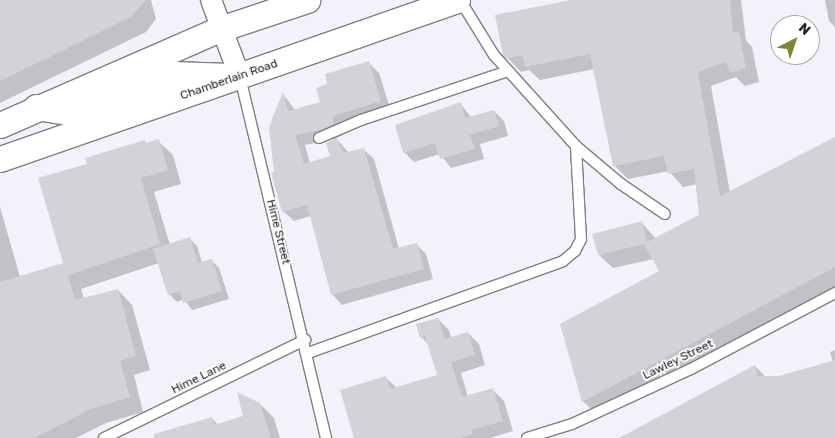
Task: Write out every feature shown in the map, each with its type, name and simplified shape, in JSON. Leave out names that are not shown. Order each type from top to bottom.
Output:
[{"type":"street","name":"Hime Street","points":[[211,0],[240,77]]},
{"type":"street","points":[[0,125],[36,107],[220,28],[307,0]]},
{"type":"street","name":"Chamberlain Road","points":[[6,156],[459,0]]},
{"type":"street","points":[[36,107],[69,112],[173,74],[194,72],[240,77]]},
{"type":"street","points":[[0,129],[6,156]]},
{"type":"lane","points":[[459,0],[476,29],[508,71],[576,146],[621,184],[665,214]]},
{"type":"lane","points":[[319,138],[361,120],[508,71]]},
{"type":"lane","name":"Hime Street","points":[[240,77],[305,340],[326,438]]},
{"type":"lane","points":[[308,353],[563,261],[575,251],[581,239],[582,205],[576,146]]},
{"type":"lane","name":"Lawley Street","points":[[527,438],[572,424],[691,369],[835,293]]},
{"type":"lane","name":"Hime Lane","points":[[104,438],[305,340]]},
{"type":"building","points":[[0,0],[146,0],[131,17],[0,81]]},
{"type":"building","points":[[571,0],[730,0],[733,32],[739,32],[746,68],[730,73],[726,62],[698,72],[720,196],[835,137],[835,267],[582,402],[560,324],[659,271],[644,244],[598,255],[592,234],[642,221],[647,242],[699,215],[694,169],[668,174],[664,156],[613,166],[590,54],[525,67],[522,55],[506,59],[503,55],[495,15]]},
{"type":"building","points":[[369,61],[381,101],[333,116],[333,124],[321,130],[295,135],[304,164],[330,156],[326,143],[337,138],[343,153],[364,148],[393,249],[417,243],[424,269],[331,295],[307,205],[282,212],[271,173],[274,172],[269,128],[283,92],[288,111],[320,102],[316,88],[327,84],[325,74]]},
{"type":"building","points":[[461,102],[465,118],[494,110],[499,126],[470,135],[475,149],[440,159],[435,143],[403,153],[395,125]]},
{"type":"building","points":[[159,139],[168,170],[141,178],[160,244],[68,275],[75,300],[118,289],[136,356],[120,361],[130,397],[91,409],[34,438],[0,438],[0,282],[63,263],[38,178],[87,164],[85,158],[145,140],[146,143]]},
{"type":"building","points":[[190,237],[198,263],[212,259],[222,291],[183,303],[180,291],[168,295],[153,249]]},
{"type":"building","points":[[438,318],[445,339],[468,332],[475,355],[451,362],[462,397],[493,388],[503,421],[471,430],[472,434],[460,438],[354,438],[340,390],[386,376],[390,389],[437,375],[425,336],[420,338],[416,324]]},
{"type":"building","points":[[835,360],[835,438],[619,438],[755,365],[758,376],[779,376]]},
{"type":"building","points":[[237,392],[260,403],[271,438],[154,438],[154,434],[212,417],[214,425],[243,416]]}]
